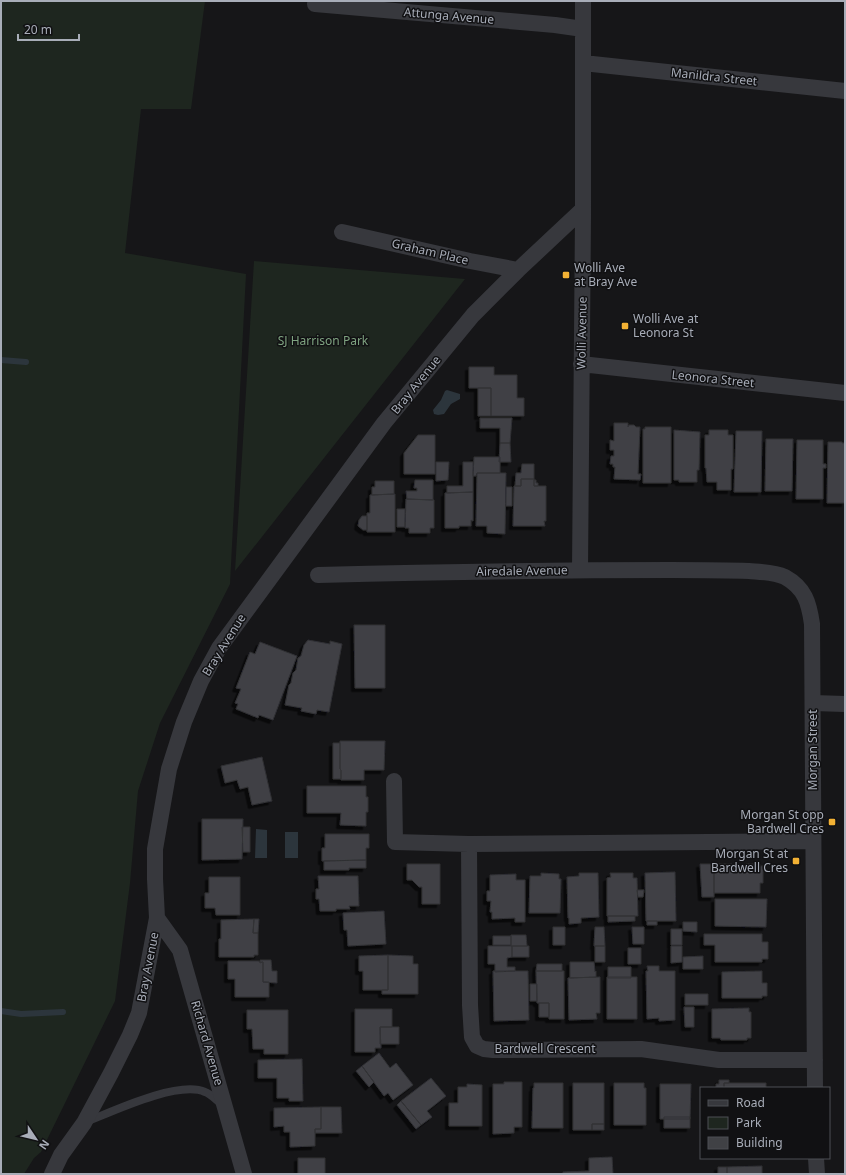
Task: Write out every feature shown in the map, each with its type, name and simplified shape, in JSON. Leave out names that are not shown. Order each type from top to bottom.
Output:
[{"type":"street","name":"Wolli Avenue","points":[[580,570],[583,209],[582,1]]},
{"type":"street","name":"Attunga Avenue","points":[[315,4],[555,25],[583,29]]},
{"type":"street","name":"Manildra Street","points":[[583,63],[845,91]]},
{"type":"street","name":"Bray Avenue","points":[[52,1174],[61,1155],[84,1123],[127,1042],[139,1013],[157,918],[155,879],[156,849],[169,768],[184,722],[202,681],[219,648],[384,423],[473,315],[583,209]]},
{"type":"street","name":"Graham Place","points":[[342,232],[470,261],[518,270]]},
{"type":"street","name":"Leonora Street","points":[[581,364],[845,393]]},
{"type":"street","name":"Airedale Avenue","points":[[318,575],[580,570],[726,570]]},
{"type":"street","name":"Morgan Street","points":[[726,570],[770,573],[784,577],[796,585],[804,595],[810,607],[812,624],[813,703],[816,1087]]},
{"type":"street","points":[[813,703],[845,704]]},
{"type":"street","points":[[394,781],[395,842],[469,844],[814,841]]},
{"type":"street","name":"Bardwell Crescent","points":[[469,844],[470,1005],[472,1037],[477,1046],[484,1049],[493,1050],[641,1049],[719,1060],[815,1060]]},
{"type":"street","name":"Richard Avenue","points":[[157,918],[180,950],[244,1174]]},
{"type":"street","points":[[816,1159],[817,1174]]},
{"type":"lane","points":[[84,1123],[151,1096],[183,1090],[205,1092],[225,1106]]},
{"type":"green space","points":[[1,1],[205,1],[191,109],[141,109],[125,253],[246,274],[230,584],[160,723],[138,791],[130,883],[115,1001],[41,1152],[34,1158],[24,1174],[1,1174]]},
{"type":"green space","name":"SJ Harrison Park","points":[[254,261],[465,279],[235,571]]},
{"type":"shaded area","points":[[447,390],[460,394],[460,399],[451,404],[444,414],[434,414],[433,410]]},
{"type":"shaded area","points":[[256,829],[267,830],[267,858],[255,858]]},
{"type":"shaded area","points":[[285,832],[298,832],[298,858],[285,858]]},
{"type":"building","points":[[469,367],[494,367],[494,375],[517,375],[517,398],[524,398],[524,416],[491,416],[491,388],[469,388]]},
{"type":"building","points":[[478,388],[491,388],[491,416],[478,416]]},
{"type":"building","points":[[480,418],[512,418],[510,443],[500,443],[500,428],[480,428]]},
{"type":"building","points":[[614,423],[628,423],[628,427],[629,425],[634,425],[636,427],[640,427],[638,474],[641,474],[640,480],[614,479],[615,467],[613,467],[613,464],[610,464],[611,456],[614,456],[614,450],[610,450],[610,440],[614,441]]},
{"type":"building","points":[[645,427],[671,427],[671,483],[643,483],[643,429],[645,429]]},
{"type":"building","points":[[674,430],[700,432],[699,470],[697,470],[697,482],[679,482],[679,480],[674,480]]},
{"type":"building","points":[[709,430],[728,430],[728,435],[733,435],[733,469],[731,469],[731,490],[717,490],[717,482],[707,482],[705,468],[705,435],[709,435]]},
{"type":"building","points":[[736,431],[762,431],[761,492],[734,492]]},
{"type":"building","points":[[418,435],[435,435],[435,474],[404,474],[404,453]]},
{"type":"building","points":[[766,439],[793,439],[792,491],[765,491]]},
{"type":"building","points":[[797,440],[823,440],[823,464],[826,464],[826,468],[823,468],[823,499],[796,499]]},
{"type":"building","points":[[828,442],[845,443],[845,503],[827,503]]},
{"type":"building","points":[[500,443],[510,443],[511,462],[499,462]]},
{"type":"building","points":[[474,457],[500,457],[500,473],[477,473],[476,476],[473,476]]},
{"type":"building","points":[[436,462],[449,462],[448,480],[436,481]]},
{"type":"building","points":[[463,462],[473,462],[473,492],[447,493],[447,486],[463,486]]},
{"type":"building","points":[[522,464],[534,464],[534,479],[521,479],[521,486],[515,486],[516,473],[521,473]]},
{"type":"building","points":[[477,473],[506,473],[505,534],[487,533],[487,526],[476,526]]},
{"type":"building","points":[[521,479],[534,479],[534,486],[546,486],[545,526],[513,526],[514,486],[521,486]]},
{"type":"building","points":[[415,480],[433,480],[433,500],[407,499],[406,491],[417,491],[417,488],[414,488]]},
{"type":"building","points":[[534,480],[538,483],[538,486],[534,486]]},
{"type":"building","points":[[375,481],[394,481],[394,494],[372,495],[372,487],[375,487]]},
{"type":"building","points":[[506,487],[512,487],[512,506],[506,506]]},
{"type":"building","points":[[473,492],[473,521],[471,520],[471,526],[445,528],[445,493]]},
{"type":"building","points":[[395,494],[395,532],[367,532],[367,513],[370,513],[370,495]]},
{"type":"building","points":[[406,499],[434,500],[434,528],[430,528],[430,533],[409,533],[409,528],[405,528]]},
{"type":"building","points":[[397,509],[405,509],[405,527],[397,527]]},
{"type":"building","points":[[362,516],[367,516],[367,530],[363,530],[358,526],[359,520]]},
{"type":"building","points":[[354,625],[385,625],[385,688],[355,688]]},
{"type":"building","points":[[308,640],[330,644],[330,641],[342,644],[329,712],[317,710],[316,714],[301,711],[302,708],[285,705],[289,685],[291,683],[293,673],[296,670],[298,658],[301,656],[304,645]]},
{"type":"building","points":[[260,642],[297,656],[273,720],[259,715],[258,718],[236,709],[238,704],[235,703],[241,689],[236,688],[250,652],[255,654]]},
{"type":"building","points":[[340,741],[385,741],[384,770],[364,770],[364,780],[341,780]]},
{"type":"building","points":[[333,743],[340,743],[341,779],[333,779]]},
{"type":"building","points":[[262,757],[272,801],[252,805],[248,787],[240,789],[237,780],[225,783],[221,766]]},
{"type":"building","points":[[307,786],[366,786],[368,812],[366,812],[366,826],[340,825],[341,813],[307,813]]},
{"type":"building","points":[[202,819],[243,819],[242,859],[202,860]]},
{"type":"building","points":[[242,827],[250,827],[250,852],[243,852]]},
{"type":"building","points":[[325,834],[369,834],[369,848],[366,848],[366,860],[322,861],[322,848],[325,848]]},
{"type":"building","points":[[366,860],[366,868],[324,870],[324,861]]},
{"type":"building","points":[[407,864],[440,864],[440,904],[422,904],[422,887],[419,887],[412,880],[407,880]]},
{"type":"building","points":[[700,864],[732,864],[732,868],[714,868],[714,897],[702,897]]},
{"type":"building","points":[[746,864],[760,864],[760,866],[763,866],[763,883],[760,883],[760,893],[714,893],[714,868],[746,868]]},
{"type":"building","points":[[675,872],[676,921],[646,921],[645,873]]},
{"type":"building","points":[[541,873],[559,874],[559,879],[561,879],[560,913],[529,913],[530,876],[541,876]]},
{"type":"building","points":[[579,873],[598,873],[599,917],[581,918],[581,923],[569,924],[567,877],[579,876]]},
{"type":"building","points":[[610,873],[633,873],[633,878],[637,878],[638,916],[607,916],[607,878],[611,877]]},
{"type":"building","points":[[516,874],[516,880],[525,880],[525,922],[515,922],[515,918],[492,919],[492,912],[490,912],[491,901],[487,901],[487,891],[490,891],[490,875]]},
{"type":"building","points":[[318,876],[358,876],[359,906],[349,906],[350,909],[336,909],[336,911],[320,911],[319,899],[316,899],[316,889],[319,889]]},
{"type":"building","points":[[209,877],[240,877],[240,915],[216,915],[215,908],[205,908],[205,893],[209,893]]},
{"type":"building","points":[[637,890],[644,890],[643,897],[638,897]]},
{"type":"building","points":[[715,899],[767,899],[766,927],[715,926]]},
{"type":"building","points":[[384,911],[386,944],[348,946],[347,930],[344,930],[343,913]]},
{"type":"building","points":[[608,916],[635,916],[635,921],[608,922]]},
{"type":"building","points":[[254,919],[253,933],[258,933],[258,955],[254,955],[254,957],[219,957],[221,920]]},
{"type":"building","points":[[254,919],[259,919],[258,933],[253,933]]},
{"type":"building","points":[[647,921],[657,921],[657,925],[647,925]]},
{"type":"building","points":[[683,922],[697,922],[697,932],[683,931]]},
{"type":"building","points":[[553,927],[565,927],[565,945],[553,945]]},
{"type":"building","points":[[595,927],[604,927],[605,946],[594,946]]},
{"type":"building","points":[[632,927],[644,927],[644,944],[633,944]]},
{"type":"building","points":[[671,929],[682,929],[682,945],[671,945]]},
{"type":"building","points":[[704,934],[762,934],[762,942],[768,942],[768,959],[762,959],[762,962],[715,962],[715,945],[704,945]]},
{"type":"building","points":[[511,935],[526,935],[527,946],[511,946]]},
{"type":"building","points":[[493,936],[511,936],[511,945],[493,945]]},
{"type":"building","points":[[488,946],[512,946],[512,957],[507,958],[507,967],[515,967],[515,971],[495,972],[495,964],[488,964]]},
{"type":"building","points":[[512,946],[529,946],[529,957],[512,957]]},
{"type":"building","points":[[595,946],[605,946],[605,962],[595,962]]},
{"type":"building","points":[[671,946],[682,946],[682,962],[671,963]]},
{"type":"building","points":[[628,948],[641,948],[641,964],[628,964]]},
{"type":"building","points":[[388,955],[388,990],[363,990],[363,971],[359,971],[359,956]]},
{"type":"building","points":[[388,955],[413,956],[413,964],[418,964],[418,994],[382,994],[382,990],[388,990]]},
{"type":"building","points":[[703,956],[703,969],[683,969],[683,957]]},
{"type":"building","points":[[260,960],[271,960],[272,971],[277,971],[277,983],[263,982],[263,962],[260,963]]},
{"type":"building","points":[[228,961],[263,962],[263,982],[269,982],[269,997],[235,997],[235,979],[228,979]]},
{"type":"building","points":[[570,962],[594,962],[596,977],[570,978]]},
{"type":"building","points":[[537,964],[562,964],[562,971],[536,971]]},
{"type":"building","points":[[647,966],[659,966],[659,971],[675,971],[675,1020],[659,1021],[659,1018],[647,1019]]},
{"type":"building","points":[[608,967],[631,967],[631,978],[608,978]]},
{"type":"building","points":[[493,971],[528,971],[529,1020],[494,1021]]},
{"type":"building","points":[[536,971],[564,971],[564,1019],[549,1019],[549,1003],[537,1003]]},
{"type":"building","points":[[762,971],[762,983],[767,983],[767,996],[762,996],[762,998],[722,998],[722,972]]},
{"type":"building","points":[[600,977],[600,1013],[596,1013],[597,1019],[569,1020],[568,978]]},
{"type":"building","points":[[607,977],[637,977],[637,1019],[607,1019]]},
{"type":"building","points":[[530,984],[537,984],[537,1001],[530,1001]]},
{"type":"building","points":[[685,994],[708,994],[708,1005],[685,1005]]},
{"type":"building","points":[[539,1003],[549,1003],[549,1017],[539,1017]]},
{"type":"building","points":[[684,1007],[694,1007],[694,1027],[685,1027]]},
{"type":"building","points":[[749,1008],[749,1012],[751,1012],[751,1038],[747,1038],[747,1040],[721,1040],[720,1038],[712,1038],[712,1009]]},
{"type":"building","points":[[355,1009],[392,1009],[392,1027],[380,1027],[381,1048],[375,1048],[375,1052],[355,1052]]},
{"type":"building","points":[[247,1010],[288,1010],[288,1054],[264,1054],[264,1049],[253,1049],[252,1029],[247,1029]]},
{"type":"building","points":[[380,1027],[399,1027],[399,1044],[380,1044]]},
{"type":"building","points":[[379,1053],[390,1068],[396,1063],[413,1085],[393,1100],[388,1093],[384,1096],[362,1066]]},
{"type":"building","points":[[302,1059],[303,1101],[289,1101],[289,1098],[277,1098],[277,1078],[258,1078],[258,1060]]},
{"type":"building","points":[[362,1066],[374,1082],[369,1087],[356,1071]]},
{"type":"building","points":[[431,1078],[446,1096],[427,1111],[432,1117],[421,1125],[401,1101]]},
{"type":"building","points":[[719,1080],[729,1080],[729,1083],[724,1083],[724,1087],[716,1087],[716,1084],[719,1084]]},
{"type":"building","points":[[504,1082],[522,1082],[522,1127],[514,1127],[514,1133],[493,1134],[493,1084],[504,1084]]},
{"type":"building","points":[[534,1083],[563,1083],[563,1128],[532,1128]]},
{"type":"building","points":[[573,1083],[604,1083],[604,1124],[592,1124],[592,1130],[573,1130]]},
{"type":"building","points":[[614,1083],[644,1083],[644,1088],[646,1088],[646,1125],[614,1125]]},
{"type":"building","points":[[724,1083],[766,1083],[766,1087],[724,1087]]},
{"type":"building","points":[[467,1084],[482,1085],[482,1126],[449,1126],[449,1103],[458,1103],[458,1087],[467,1087]]},
{"type":"building","points":[[660,1084],[691,1084],[690,1119],[660,1119]]},
{"type":"building","points":[[401,1101],[421,1125],[416,1129],[397,1105]]},
{"type":"building","points":[[321,1107],[321,1129],[315,1129],[315,1146],[290,1147],[290,1132],[284,1132],[284,1126],[274,1127],[274,1108]]},
{"type":"building","points":[[321,1107],[341,1107],[342,1133],[315,1133],[315,1129],[321,1129]]},
{"type":"building","points":[[664,1117],[690,1117],[690,1128],[664,1128]]},
{"type":"building","points":[[592,1124],[604,1124],[604,1130],[592,1130]]},
{"type":"building","points":[[612,1157],[613,1174],[563,1174],[563,1172],[589,1171],[589,1158]]},
{"type":"building","points":[[298,1158],[325,1158],[325,1174],[298,1174]]},
{"type":"building","points":[[762,1166],[762,1174],[727,1174],[727,1167]]},
{"type":"building","points":[[718,1167],[727,1167],[727,1174],[718,1174]]},
{"type":"waterway","points":[[1,360],[26,362]]},
{"type":"waterway","points":[[1,1011],[21,1014],[63,1012]]},
{"type":"place","name":"Wolli Ave at Bray Ave","points":[[566,275]]},
{"type":"place","name":"Wolli Ave at Leonora St","points":[[625,326]]},
{"type":"place","name":"Morgan St opp Bardwell Cres","points":[[832,822]]},
{"type":"place","name":"Morgan St at Bardwell Cres","points":[[796,861]]}]
